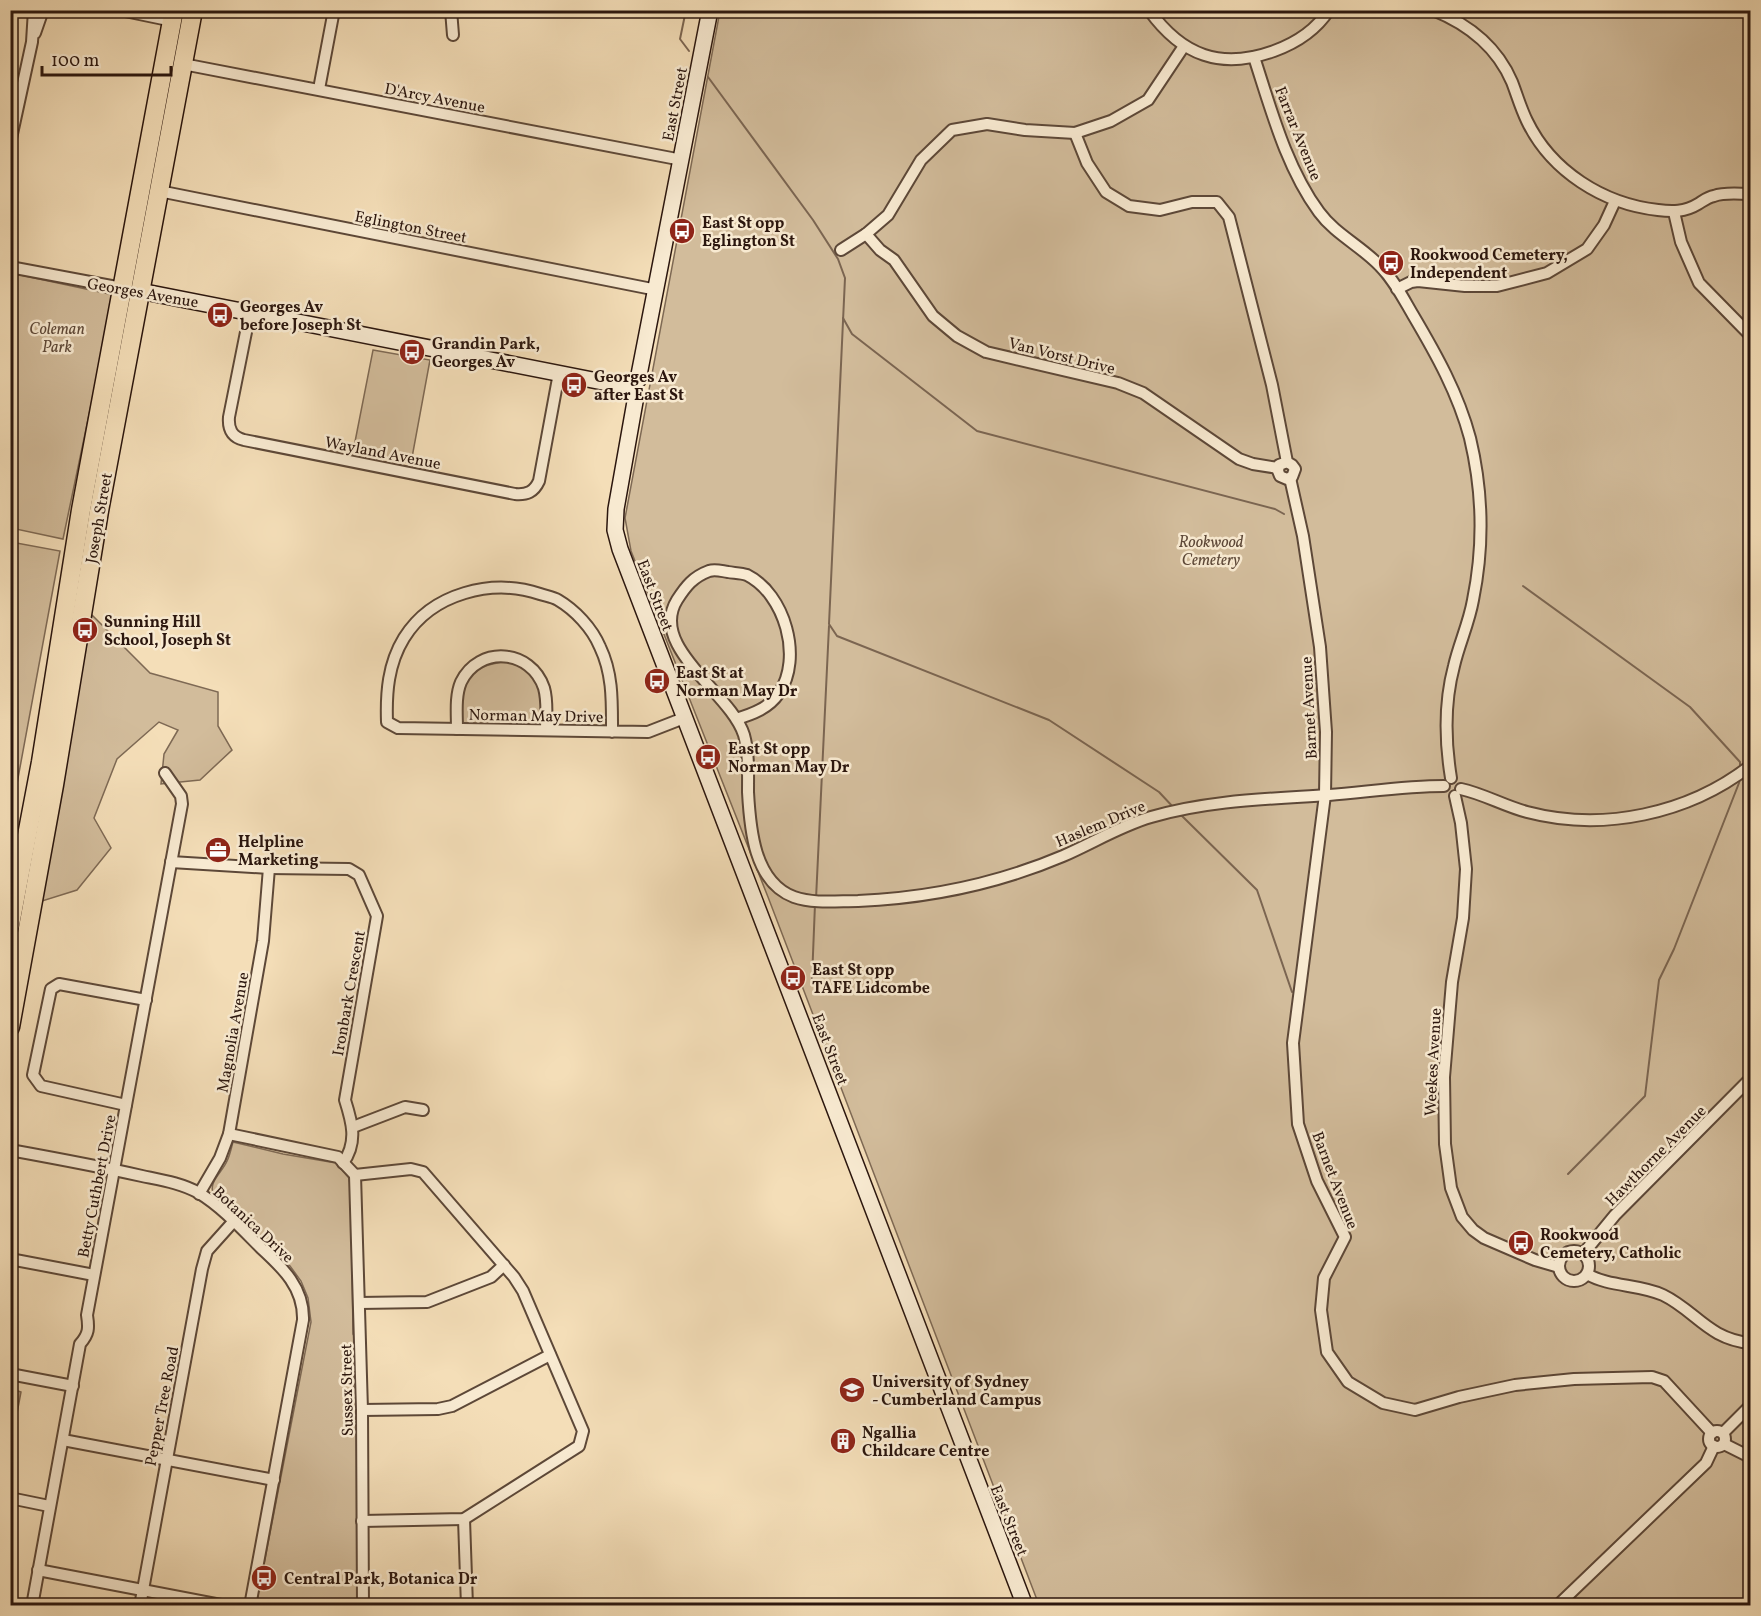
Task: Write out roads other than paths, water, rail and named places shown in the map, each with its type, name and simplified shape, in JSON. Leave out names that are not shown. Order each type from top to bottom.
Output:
[{"type":"highway","name":"Joseph Street","points":[[10,1027],[54,785],[92,550],[193,10]]},
{"type":"highway","name":"Joseph Street","points":[[10,925],[41,762],[81,510],[173,16]]},
{"type":"highway","name":"Georges Avenue","points":[[122,288],[140,291]]},
{"type":"main road","name":"East Street","points":[[710,10],[657,290],[634,388],[615,530],[620,549],[684,718],[1025,1605]]},
{"type":"main road","name":"Georges Avenue","points":[[140,291],[634,388]]},
{"type":"street","points":[[32,42],[34,10]]},
{"type":"street","points":[[10,143],[32,42],[43,10]]},
{"type":"street","points":[[120,10],[173,16]]},
{"type":"street","points":[[319,89],[334,10]]},
{"type":"street","points":[[451,10],[453,35]]},
{"type":"street","points":[[1149,10],[1166,31],[1184,46],[1217,59],[1241,60],[1283,48],[1298,40],[1313,29],[1329,10]]},
{"type":"street","points":[[1432,10],[1467,28],[1487,45],[1504,68],[1527,122],[1547,152],[1577,179],[1615,201],[1642,208],[1674,212],[1690,208],[1716,195],[1750,194]]},
{"type":"street","points":[[841,250],[866,234],[888,214],[921,160],[952,130],[987,124],[1025,130],[1075,133],[1111,122],[1148,100],[1184,46]]},
{"type":"street","name":"Farrar Avenue","points":[[1254,57],[1289,154],[1308,194],[1320,213],[1380,266],[1397,289]]},
{"type":"street","name":"D'Arcy Avenue","points":[[183,64],[682,160]]},
{"type":"street","name":"Barnet Avenue","points":[[1075,133],[1087,163],[1106,192],[1129,206],[1160,210],[1192,202],[1217,202],[1229,217],[1272,385],[1283,465],[1292,465],[1295,469],[1294,475],[1290,478],[1303,536],[1322,671],[1326,732],[1325,795],[1293,1043],[1298,1124],[1317,1181],[1345,1237],[1324,1278],[1321,1310],[1327,1352],[1348,1382],[1383,1403],[1415,1410],[1459,1397],[1515,1385],[1652,1377],[1664,1381],[1712,1433],[1709,1440],[1721,1441]]},
{"type":"street","name":"Eglington Street","points":[[159,191],[657,290]]},
{"type":"street","points":[[1615,201],[1605,225],[1587,249],[1547,273],[1504,285],[1465,286],[1418,281],[1397,289],[1430,344],[1454,391],[1469,437],[1479,485],[1481,526],[1479,567],[1473,603],[1454,666],[1447,705],[1447,782],[1459,781],[1458,792],[1525,812],[1563,819],[1596,820],[1648,814],[1705,794],[1730,781],[1748,768]]},
{"type":"street","points":[[1674,212],[1679,235],[1699,284],[1750,335]]},
{"type":"street","name":"Van Vorst Drive","points":[[866,234],[880,250],[894,260],[933,316],[986,352],[1118,383],[1143,393],[1239,459],[1252,464],[1283,465]]},
{"type":"street","name":"Georges Avenue","points":[[10,267],[122,288]]},
{"type":"street","name":"Wayland Avenue","points":[[250,312],[229,417],[229,427],[234,436],[244,440],[515,494],[527,494],[539,481],[559,373]]},
{"type":"street","points":[[712,570],[746,575],[768,592],[781,614],[788,637],[789,668],[780,692],[766,707],[736,719],[722,699],[695,671],[673,636],[671,609],[688,582],[712,570]]},
{"type":"street","name":"Norman May Drive","points":[[612,732],[612,682],[600,647],[582,619],[558,600],[524,589],[489,587],[453,597],[428,610],[404,638],[390,671],[387,722],[398,728],[612,732],[648,732],[684,718]]},
{"type":"street","points":[[457,729],[457,701],[460,684],[469,670],[492,657],[508,656],[521,660],[539,677],[547,702],[546,730]]},
{"type":"street","name":"Haslem Drive","points":[[736,719],[744,734],[747,753],[749,821],[757,852],[766,874],[779,888],[794,897],[826,902],[883,900],[958,890],[993,881],[1063,856],[1134,823],[1184,809],[1227,801],[1325,795],[1447,782]]},
{"type":"street","name":"Betty Cuthbert Drive","points":[[32,1605],[80,1344],[87,1336],[89,1328],[87,1315],[94,1275],[182,804],[181,796],[165,773]]},
{"type":"street","name":"Weekes Avenue","points":[[1458,792],[1466,869],[1463,918],[1452,982],[1444,1077],[1445,1144],[1451,1188],[1462,1216],[1484,1238],[1525,1257],[1559,1267]]},
{"type":"street","name":"Ironbark Crescent","points":[[171,862],[268,868],[349,869],[359,875],[377,916],[345,1100],[353,1127],[351,1152],[343,1163]]},
{"type":"street","name":"Magnolia Avenue","points":[[200,1194],[220,1158],[229,1134],[262,941],[268,868]]},
{"type":"street","points":[[126,1105],[41,1086],[33,1075],[51,989],[59,984],[146,1000]]},
{"type":"street","name":"Hawthorne Avenue","points":[[1584,1254],[1615,1215],[1750,1079]]},
{"type":"street","points":[[353,1127],[405,1107],[423,1110]]},
{"type":"street","points":[[229,1134],[338,1157],[355,1175],[411,1169],[423,1172],[504,1265],[523,1291],[583,1431],[579,1446],[464,1519],[362,1521]]},
{"type":"street","name":"Botanica Drive","points":[[10,1150],[173,1183],[200,1194],[233,1222],[294,1283],[302,1300],[303,1320],[250,1605]]},
{"type":"street","name":"Sussex Street","points":[[355,1175],[362,1410],[363,1605]]},
{"type":"street","name":"Pepper Tree Road","points":[[140,1605],[207,1251],[233,1222]]},
{"type":"street","points":[[1573,1251],[1584,1254],[1589,1263],[1587,1274],[1582,1279],[1571,1281],[1564,1277],[1559,1267],[1566,1254],[1573,1251]]},
{"type":"street","points":[[10,1259],[94,1275]]},
{"type":"street","points":[[359,1303],[427,1302],[491,1277],[504,1265]]},
{"type":"street","points":[[1587,1274],[1602,1280],[1661,1294],[1720,1335],[1750,1343]]},
{"type":"street","points":[[362,1410],[438,1409],[453,1406],[550,1355]]},
{"type":"street","points":[[10,1374],[73,1386]]},
{"type":"street","points":[[1557,1605],[1706,1463],[1750,1406]]},
{"type":"street","points":[[63,1440],[274,1480]]},
{"type":"street","points":[[1721,1441],[1750,1457]]},
{"type":"street","points":[[10,1498],[49,1506]]},
{"type":"street","points":[[464,1519],[467,1605]]},
{"type":"street","points":[[38,1570],[226,1605]]},
{"type":"waterway","points":[[686,10],[680,39],[689,51]]},
{"type":"waterway","points":[[708,77],[813,220],[838,259],[845,278],[829,624],[837,636],[1049,720],[1159,792],[1174,808]]},
{"type":"waterway","points":[[843,318],[852,334],[977,431],[1275,509],[1284,514]]},
{"type":"waterway","points":[[1523,586],[1690,707],[1740,762],[1740,769]]},
{"type":"waterway","points":[[816,899],[829,626]]},
{"type":"waterway","points":[[1568,1174],[1645,1096],[1659,980],[1674,949],[1740,778]]},
{"type":"waterway","points":[[1180,814],[1257,890],[1292,992]]},
{"type":"waterway","points":[[812,979],[815,904]]},
{"type":"place","name":"East St opp Eglington St","points":[[682,231]]},
{"type":"place","name":"Rookwood Cemetery, Independent","points":[[1391,263]]},
{"type":"place","name":"Georges Av before Joseph St","points":[[220,315]]},
{"type":"place","name":"Grandin Park, Georges Av","points":[[412,352]]},
{"type":"place","name":"Georges Av after East St","points":[[574,385]]},
{"type":"place","name":"Sunning Hill School, Joseph St","points":[[85,630]]},
{"type":"place","name":"East St at Norman May Dr","points":[[657,681]]},
{"type":"place","name":"East St opp Norman May Dr","points":[[708,757]]},
{"type":"place","name":"Helpline Marketing","points":[[218,850]]},
{"type":"place","name":"East St opp TAFE Lidcombe","points":[[793,978]]},
{"type":"place","name":"Rookwood Cemetery, Catholic","points":[[1521,1243]]},
{"type":"place","name":"University of Sydney - Cumberland Campus","points":[[852,1390]]},
{"type":"place","name":"Ngallia Childcare Centre","points":[[843,1441]]},
{"type":"place","name":"Central Park, Botanica Dr","points":[[264,1578]]},
{"type":"park label","name":"Coleman Park","points":[[57,337]]},
{"type":"park label","name":"Rookwood Cemetery","points":[[1211,550]]}]
